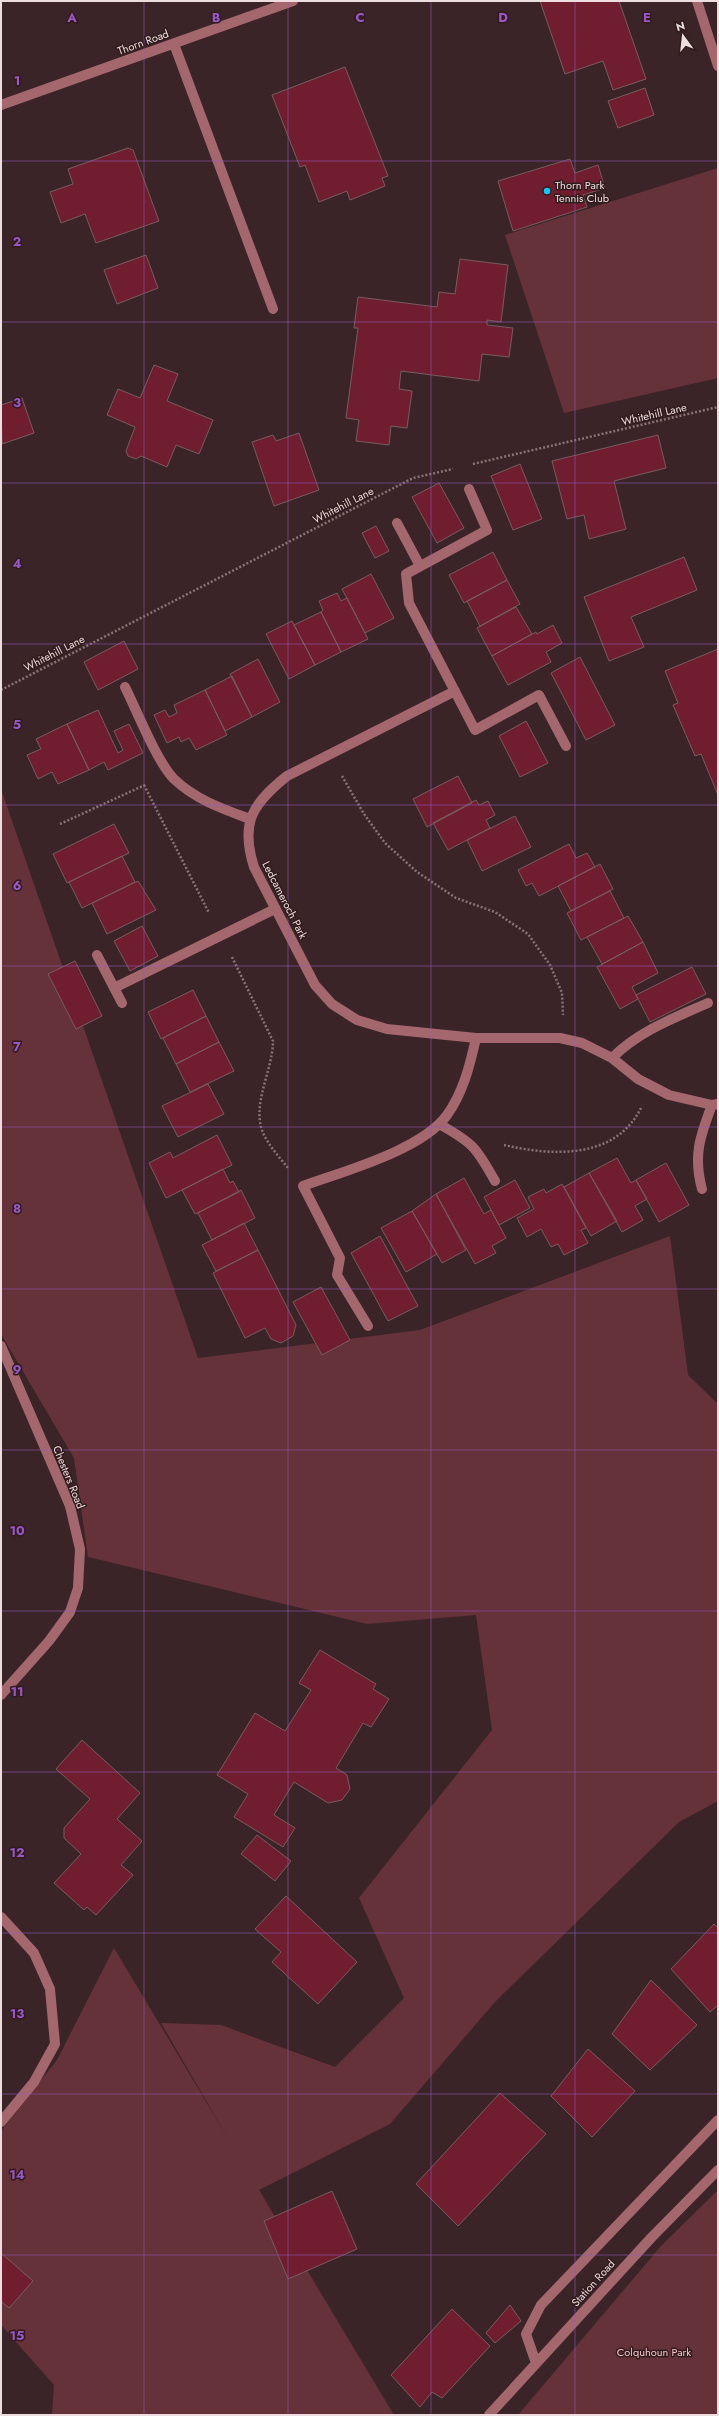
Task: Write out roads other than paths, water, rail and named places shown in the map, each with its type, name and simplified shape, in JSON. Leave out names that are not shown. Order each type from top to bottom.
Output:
[{"type":"street","name":"Thorn Road","points":[[1,106],[293,1]]},
{"type":"street","points":[[697,1],[718,66]]},
{"type":"street","points":[[174,44],[273,308]]},
{"type":"street","points":[[469,489],[487,530],[406,574],[409,603],[475,730],[539,695],[566,746]]},
{"type":"street","points":[[397,523],[420,566]]},
{"type":"street","points":[[124,687],[170,773],[187,790],[211,805],[250,819]]},
{"type":"street","name":"Ledcameroch Park","points":[[455,691],[287,776],[268,792],[255,807],[248,825],[248,847],[254,867],[315,986],[339,1008],[357,1020],[387,1029],[476,1038],[560,1038],[582,1044],[612,1058],[638,1079],[669,1095],[715,1104]]},
{"type":"street","points":[[114,988],[276,909]]},
{"type":"street","points":[[97,955],[122,1003]]},
{"type":"street","points":[[612,1058],[627,1044],[648,1030],[708,1003]]},
{"type":"street","points":[[368,1326],[337,1275],[340,1258],[303,1186],[401,1148],[429,1134],[447,1115],[461,1089],[476,1038]]},
{"type":"street","points":[[702,1189],[696,1170],[698,1142],[715,1104]]},
{"type":"street","points":[[439,1124],[467,1140],[477,1149],[495,1181]]},
{"type":"street","name":"Chesters Road","points":[[1,1346],[70,1506],[80,1549],[78,1588],[70,1612],[49,1641],[1,1695]]},
{"type":"street","points":[[1,1917],[34,1953],[50,1989],[55,2044],[34,2082],[1,2122]]},
{"type":"street","points":[[536,2363],[526,2334],[541,2305],[718,2120]]},
{"type":"street","name":"Station Road","points":[[489,2415],[651,2238],[718,2170]]},
{"type":"place","name":"Thorn Park Tennis Club","points":[[547,191]]},
{"type":"park label","name":"Colquhoun Park","points":[[654,2352]]}]
